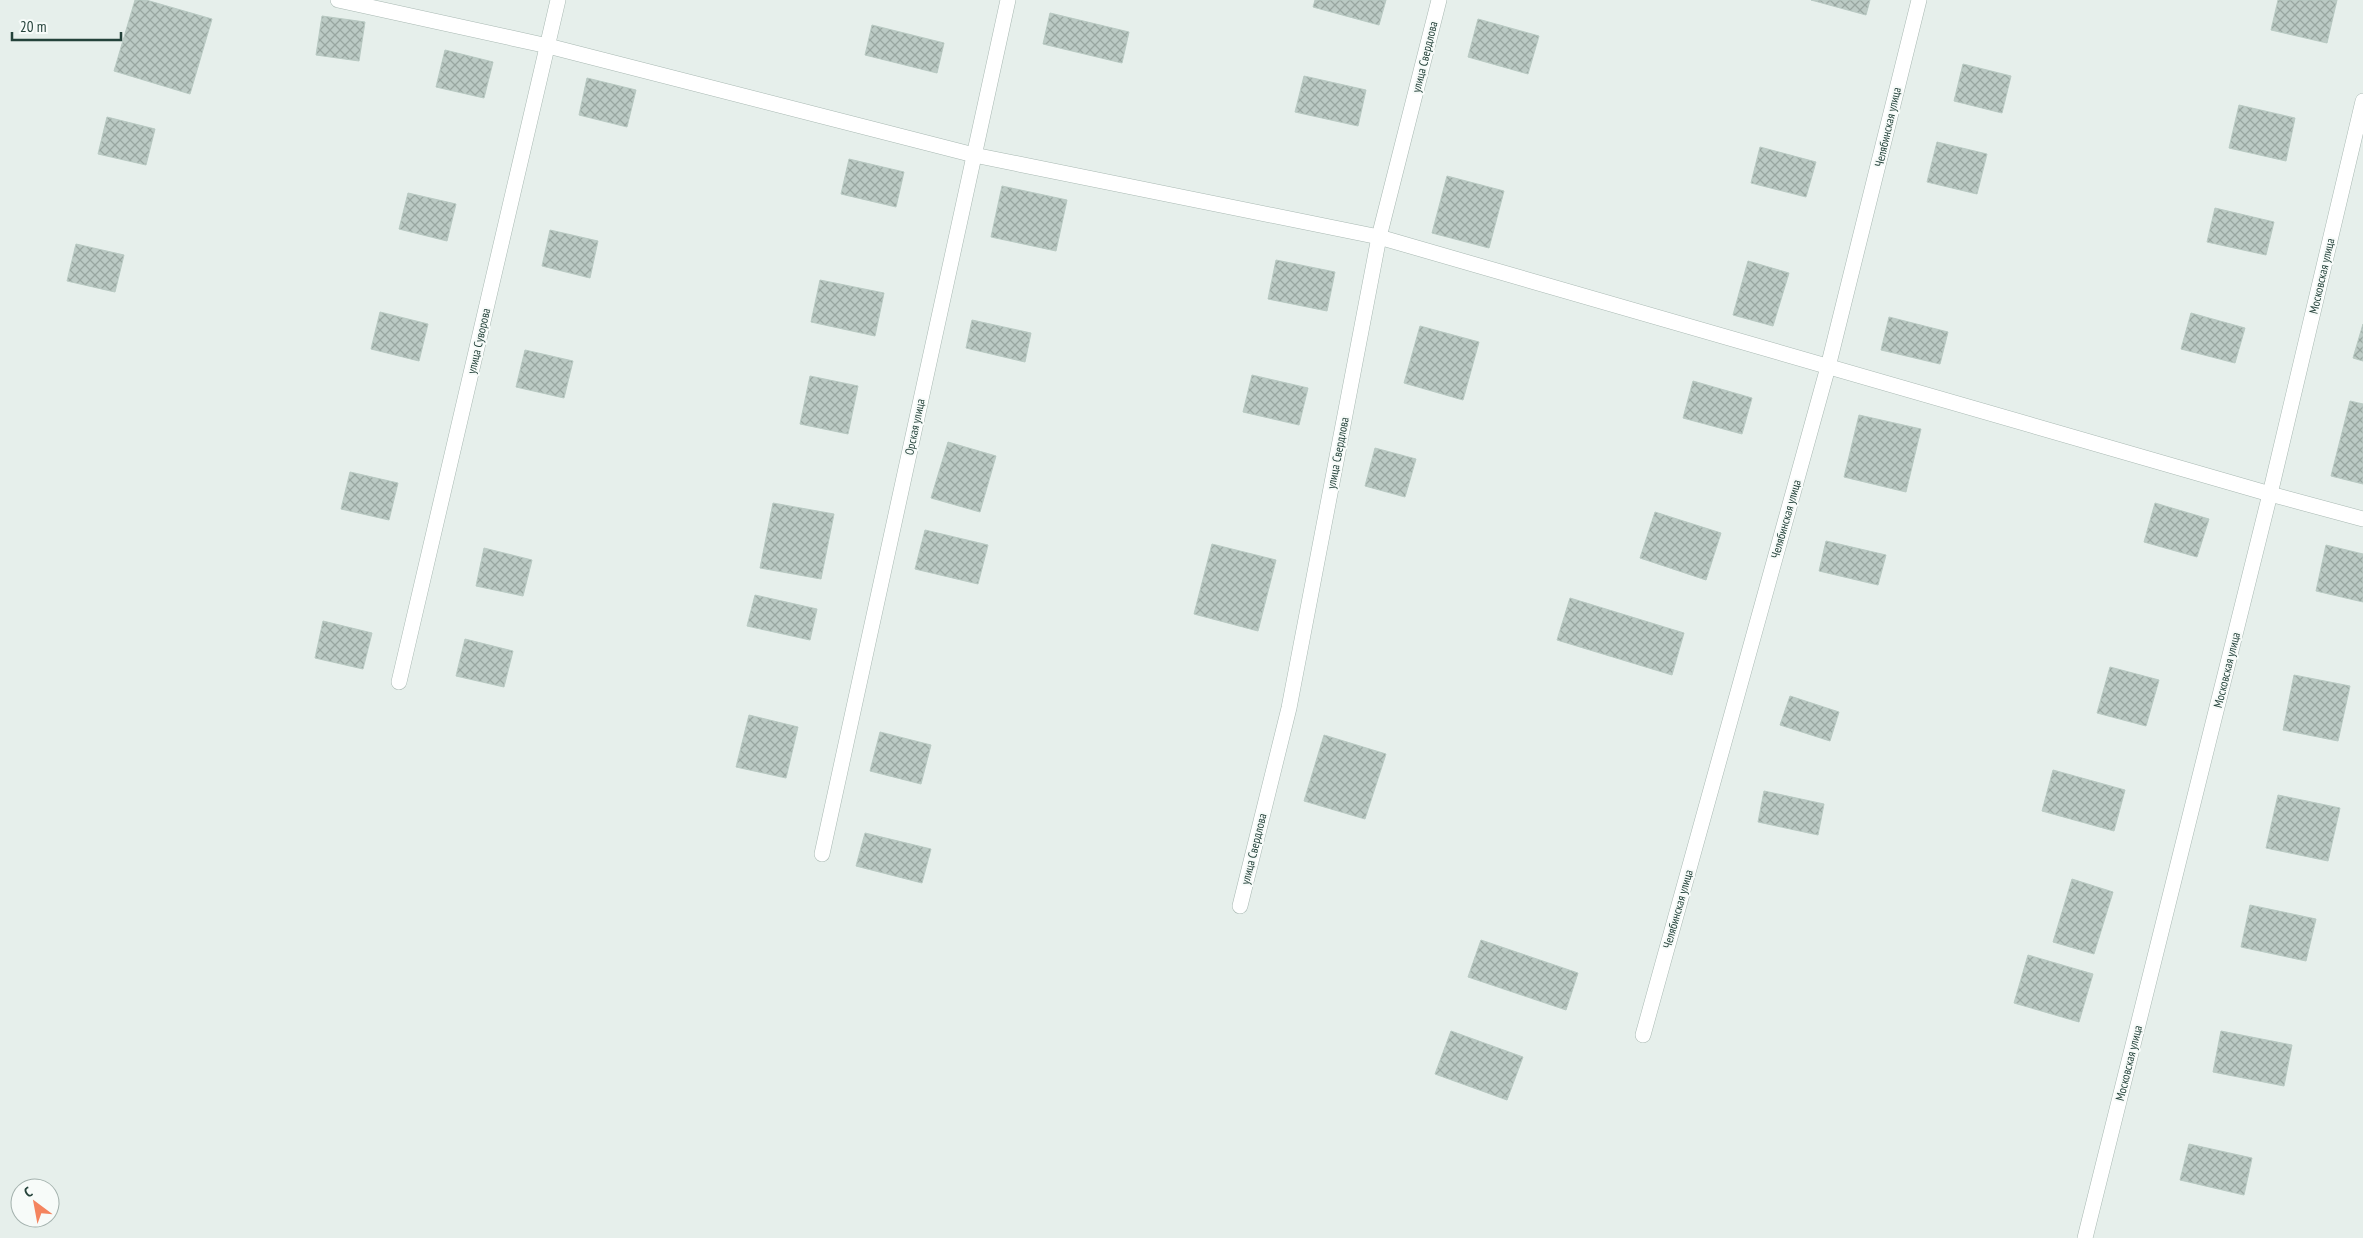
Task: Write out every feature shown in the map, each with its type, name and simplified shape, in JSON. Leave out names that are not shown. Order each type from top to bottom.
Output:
[{"type":"street","points":[[338,0],[548,46],[974,155],[1379,237],[2270,494],[2363,519]]},
{"type":"street","name":"улица Суворова","points":[[398,682],[558,0]]},
{"type":"street","name":"Орская улица","points":[[822,854],[1008,0]]},
{"type":"street","name":"улица Свердлова","points":[[1240,906],[1289,708],[1379,237],[1439,0]]},
{"type":"street","name":"Челябинская улица","points":[[1643,1035],[1828,366],[1918,0]]},
{"type":"street","name":"Московская улица","points":[[2085,1238],[2270,494],[2363,101]]},
{"type":"building","points":[[135,0],[146,0],[212,19],[190,94],[114,71]]},
{"type":"building","points":[[1315,0],[1386,0],[1379,25],[1313,7]]},
{"type":"building","points":[[1811,0],[1870,0],[1866,15]]},
{"type":"building","points":[[2278,0],[2337,0],[2327,43],[2271,30]]},
{"type":"building","points":[[1050,13],[1129,32],[1122,63],[1043,44]]},
{"type":"building","points":[[322,16],[365,22],[359,61],[316,55]]},
{"type":"building","points":[[1478,19],[1539,36],[1528,74],[1468,57]]},
{"type":"building","points":[[872,25],[944,43],[937,73],[865,55]]},
{"type":"building","points":[[445,50],[493,62],[484,98],[436,87]]},
{"type":"building","points":[[1963,64],[2011,76],[2002,113],[1954,101]]},
{"type":"building","points":[[1304,76],[1366,90],[1358,126],[1295,112]]},
{"type":"building","points":[[587,78],[636,90],[627,127],[579,115]]},
{"type":"building","points":[[2239,105],[2295,118],[2286,161],[2229,148]]},
{"type":"building","points":[[107,117],[155,129],[146,165],[98,154]]},
{"type":"building","points":[[1937,142],[1987,154],[1977,194],[1927,182]]},
{"type":"building","points":[[1760,147],[1816,162],[1806,197],[1751,183]]},
{"type":"building","points":[[849,159],[904,172],[896,207],[841,194]]},
{"type":"building","points":[[1447,176],[1504,191],[1489,248],[1432,233]]},
{"type":"building","points":[[1002,186],[1067,200],[1056,251],[991,237]]},
{"type":"building","points":[[408,193],[456,204],[447,241],[399,229]]},
{"type":"building","points":[[2215,208],[2274,222],[2266,255],[2207,242]]},
{"type":"building","points":[[550,230],[598,241],[590,278],[542,266]]},
{"type":"building","points":[[76,244],[124,255],[115,292],[67,281]]},
{"type":"building","points":[[1276,260],[1335,272],[1327,311],[1268,299]]},
{"type":"building","points":[[1748,261],[1789,273],[1773,326],[1733,315]]},
{"type":"building","points":[[820,280],[884,293],[875,336],[811,322]]},
{"type":"building","points":[[380,312],[428,324],[419,361],[371,349]]},
{"type":"building","points":[[2191,313],[2245,328],[2235,363],[2181,349]]},
{"type":"building","points":[[1889,317],[1948,332],[1940,364],[1881,350]]},
{"type":"building","points":[[972,320],[1031,333],[1025,362],[966,348]]},
{"type":"building","points":[[2363,324],[2363,361],[2353,358]]},
{"type":"building","points":[[1420,326],[1479,342],[1463,400],[1404,383]]},
{"type":"building","points":[[525,350],[573,361],[564,398],[516,387]]},
{"type":"building","points":[[1252,375],[1308,388],[1299,425],[1243,412]]},
{"type":"building","points":[[810,376],[858,386],[848,434],[800,424]]},
{"type":"building","points":[[1693,381],[1752,398],[1742,434],[1683,418]]},
{"type":"building","points":[[2350,401],[2363,404],[2363,484],[2331,476]]},
{"type":"building","points":[[1859,415],[1921,429],[1906,492],[1844,477]]},
{"type":"building","points":[[948,442],[996,456],[980,512],[931,498]]},
{"type":"building","points":[[1375,448],[1416,459],[1405,497],[1365,486]]},
{"type":"building","points":[[350,472],[398,483],[389,520],[341,509]]},
{"type":"building","points":[[773,503],[834,514],[821,579],[760,568]]},
{"type":"building","points":[[2155,503],[2209,519],[2197,557],[2144,542]]},
{"type":"building","points":[[1655,512],[1721,533],[1706,580],[1640,558]]},
{"type":"building","points":[[925,530],[988,545],[978,584],[915,569]]},
{"type":"building","points":[[1826,541],[1886,555],[1878,585],[1819,571]]},
{"type":"building","points":[[1212,544],[1276,560],[1258,631],[1194,614]]},
{"type":"building","points":[[2326,545],[2363,554],[2363,602],[2316,591]]},
{"type":"building","points":[[484,548],[532,560],[523,596],[476,586]]},
{"type":"building","points":[[755,595],[817,609],[810,640],[747,626]]},
{"type":"building","points":[[1570,598],[1684,633],[1672,675],[1557,640]]},
{"type":"building","points":[[323,621],[372,633],[363,669],[315,658]]},
{"type":"building","points":[[465,639],[513,651],[504,687],[456,676]]},
{"type":"building","points":[[2110,667],[2159,680],[2146,726],[2097,713]]},
{"type":"building","points":[[2294,675],[2350,686],[2338,741],[2283,730]]},
{"type":"building","points":[[1790,696],[1839,712],[1830,741],[1780,725]]},
{"type":"building","points":[[749,715],[798,727],[786,778],[736,767]]},
{"type":"building","points":[[880,732],[931,745],[921,784],[870,771]]},
{"type":"building","points":[[1324,735],[1386,754],[1365,819],[1304,801]]},
{"type":"building","points":[[2053,770],[2125,790],[2114,831],[2042,811]]},
{"type":"building","points":[[1764,791],[1824,804],[1818,835],[1758,822]]},
{"type":"building","points":[[2278,795],[2340,808],[2328,861],[2266,848]]},
{"type":"building","points":[[865,833],[931,849],[922,883],[856,866]]},
{"type":"building","points":[[2072,879],[2113,892],[2094,954],[2053,942]]},
{"type":"building","points":[[2250,905],[2316,919],[2306,961],[2241,947]]},
{"type":"building","points":[[1481,940],[1578,973],[1566,1010],[1468,977]]},
{"type":"building","points":[[2028,955],[2093,974],[2079,1022],[2014,1003]]},
{"type":"building","points":[[1451,1031],[1523,1057],[1507,1100],[1435,1074]]},
{"type":"building","points":[[2221,1031],[2292,1045],[2284,1086],[2213,1072]]},
{"type":"building","points":[[2189,1144],[2252,1158],[2244,1195],[2180,1180]]}]
